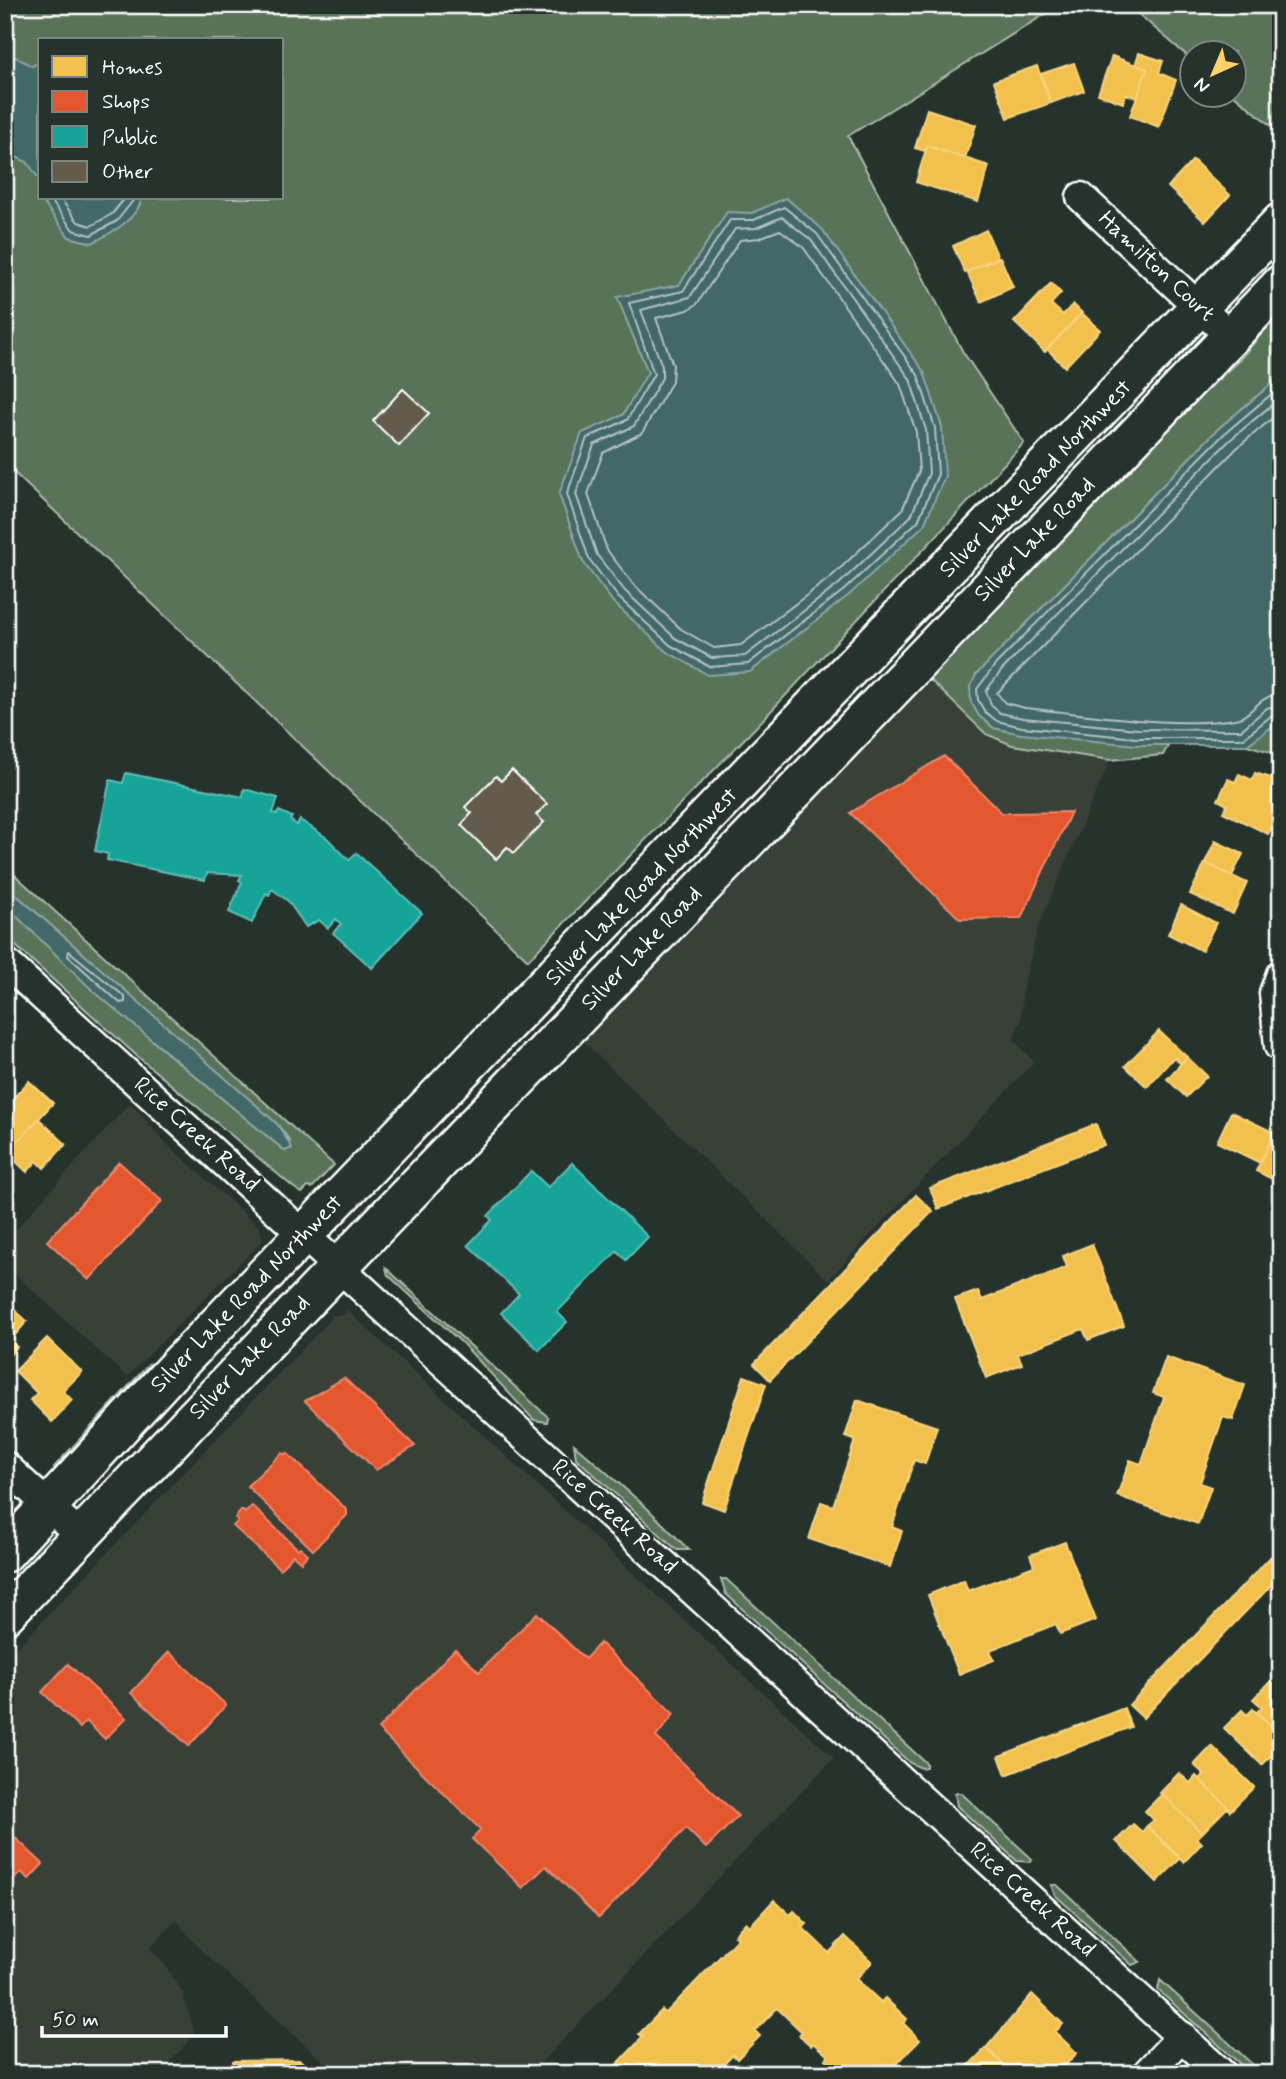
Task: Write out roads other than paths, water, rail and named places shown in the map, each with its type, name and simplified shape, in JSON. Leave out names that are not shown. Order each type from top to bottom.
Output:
[{"type":"main road","name":"Silver Lake Road Northwest","points":[[5,1553],[174,1369],[304,1233],[1281,222]]},
{"type":"main road","name":"Silver Lake Road","points":[[5,1615],[1281,284]]},
{"type":"street","name":"Hamilton Court","points":[[1081,197],[1231,337]]},
{"type":"street","name":"Rice Creek Road","points":[[5,961],[1222,2074]]},
{"type":"street","points":[[1279,1046],[1275,993],[1281,974]]},
{"type":"street","points":[[5,1466],[81,1536]]},
{"type":"street","points":[[1146,2074],[1182,2036]]},
{"type":"water","points":[[5,51],[32,66],[38,63],[38,177],[27,162],[5,152]]},
{"type":"water","points":[[786,198],[822,229],[924,372],[942,427],[945,476],[924,525],[849,595],[750,672],[708,675],[666,651],[613,602],[583,562],[559,494],[582,433],[623,415],[648,372],[617,297],[679,285],[727,212],[752,213]]},
{"type":"water","points":[[41,200],[141,200],[129,219],[92,243],[69,237]]},
{"type":"water","points":[[1281,376],[1281,720],[1247,745],[1137,745],[1021,734],[994,728],[979,716],[971,702],[970,687],[976,675],[1219,428]]},
{"type":"water","points":[[5,885],[278,1125],[292,1148],[285,1151],[92,990],[5,905]]}]
